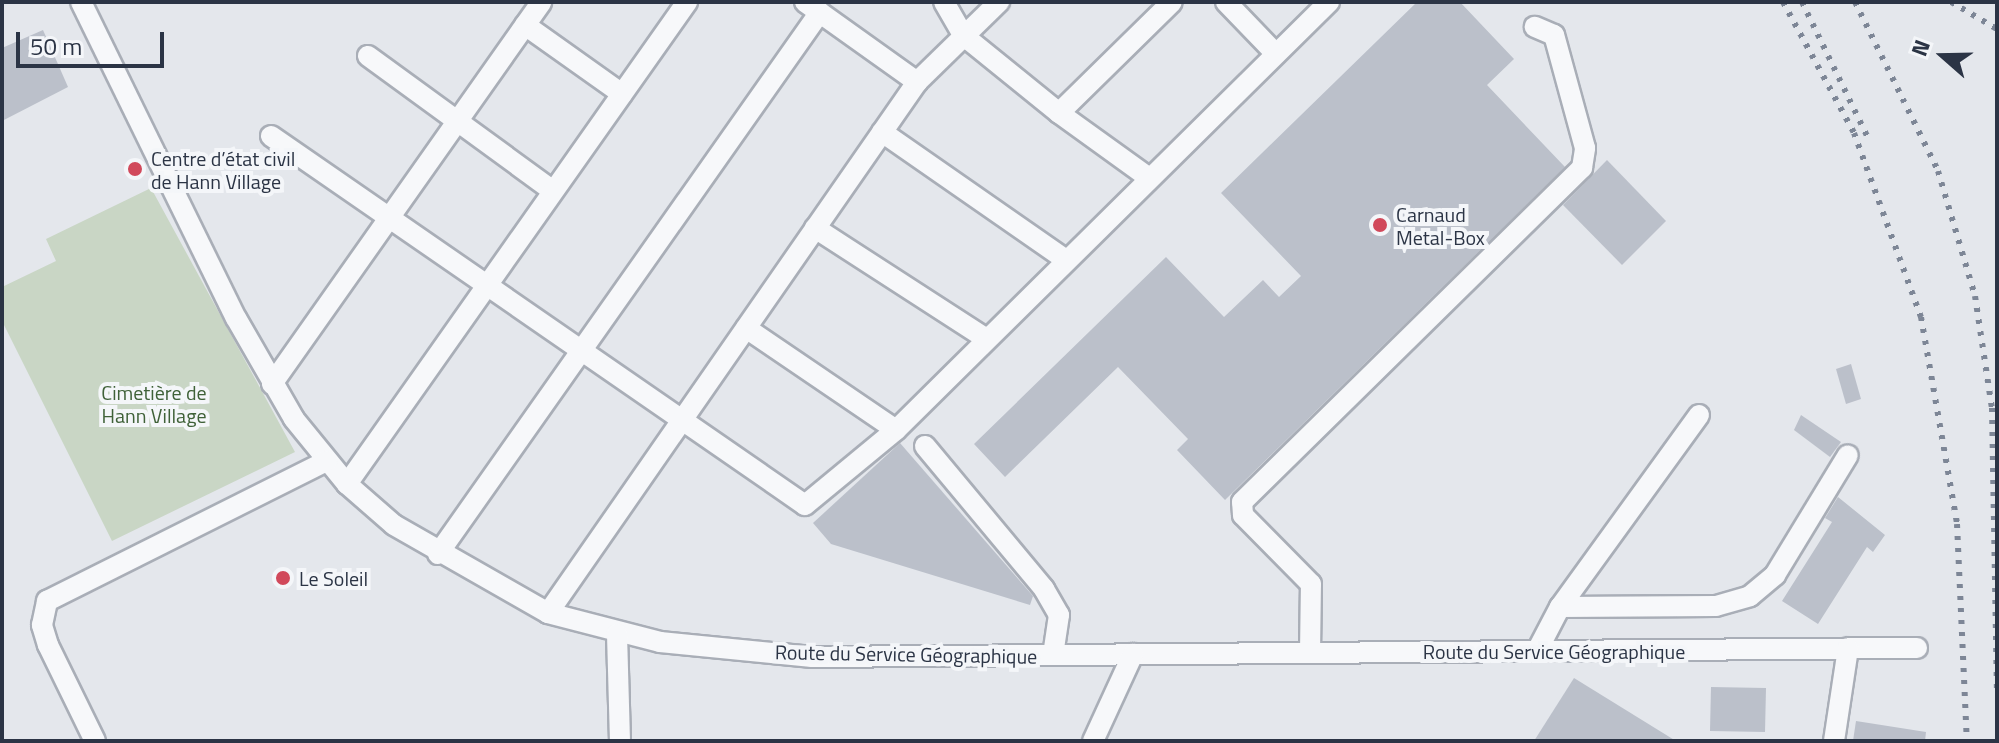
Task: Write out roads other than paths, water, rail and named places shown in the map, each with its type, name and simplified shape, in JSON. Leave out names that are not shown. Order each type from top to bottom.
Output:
[{"type":"street","name":"Route du Service Géographique","points":[[81,2],[272,384],[327,461],[347,484],[438,554],[548,613],[617,634],[812,657],[1917,648]]},
{"type":"street","points":[[272,384],[541,2]]},
{"type":"street","points":[[347,484],[485,284],[687,2]]},
{"type":"street","points":[[944,2],[964,36],[1059,113],[1149,178]]},
{"type":"street","points":[[548,613],[917,82],[999,2]]},
{"type":"street","points":[[1059,113],[1172,2]]},
{"type":"street","points":[[1226,2],[1276,54]]},
{"type":"street","points":[[271,136],[805,505],[896,430],[985,338],[1329,2]]},
{"type":"street","points":[[438,554],[581,350],[812,7],[917,82]]},
{"type":"street","points":[[525,25],[622,94]]},
{"type":"street","points":[[1310,653],[1311,584],[1243,515],[1242,502],[1582,168],[1585,148],[1554,35],[1535,27]]},
{"type":"street","points":[[368,56],[552,190]]},
{"type":"street","points":[[882,132],[1066,260]]},
{"type":"street","points":[[815,228],[985,338]]},
{"type":"street","points":[[746,328],[896,430]]},
{"type":"street","points":[[1537,651],[1560,607],[1699,415]]},
{"type":"street","points":[[925,446],[1044,589],[1059,615],[1053,655]]},
{"type":"street","points":[[1560,607],[1716,606],[1750,596],[1775,575],[1848,455]]},
{"type":"street","points":[[95,741],[48,645],[42,625],[47,601],[327,461]]},
{"type":"street","points":[[617,634],[620,741]]},
{"type":"street","points":[[1834,741],[1848,648]]},
{"type":"street","points":[[1093,741],[1133,654]]},
{"type":"railway","points":[[1783,2],[1854,133],[1921,317],[1957,524],[1967,741]]},
{"type":"railway","points":[[1802,2],[1867,136]]},
{"type":"railway","points":[[1855,2],[1938,171],[1975,296],[1992,408],[1997,692]]},
{"type":"railway","points":[[1951,2],[1997,29]]},
{"type":"place","name":"Centre d’état civil de Hann Village","points":[[135,169]]},
{"type":"place","name":"Carnaud Metal-Box","points":[[1380,225]]},
{"type":"place","name":"Le Soleil","points":[[283,578]]},
{"type":"park label","name":"Cimetière de Hann Village","points":[[154,404]]}]
